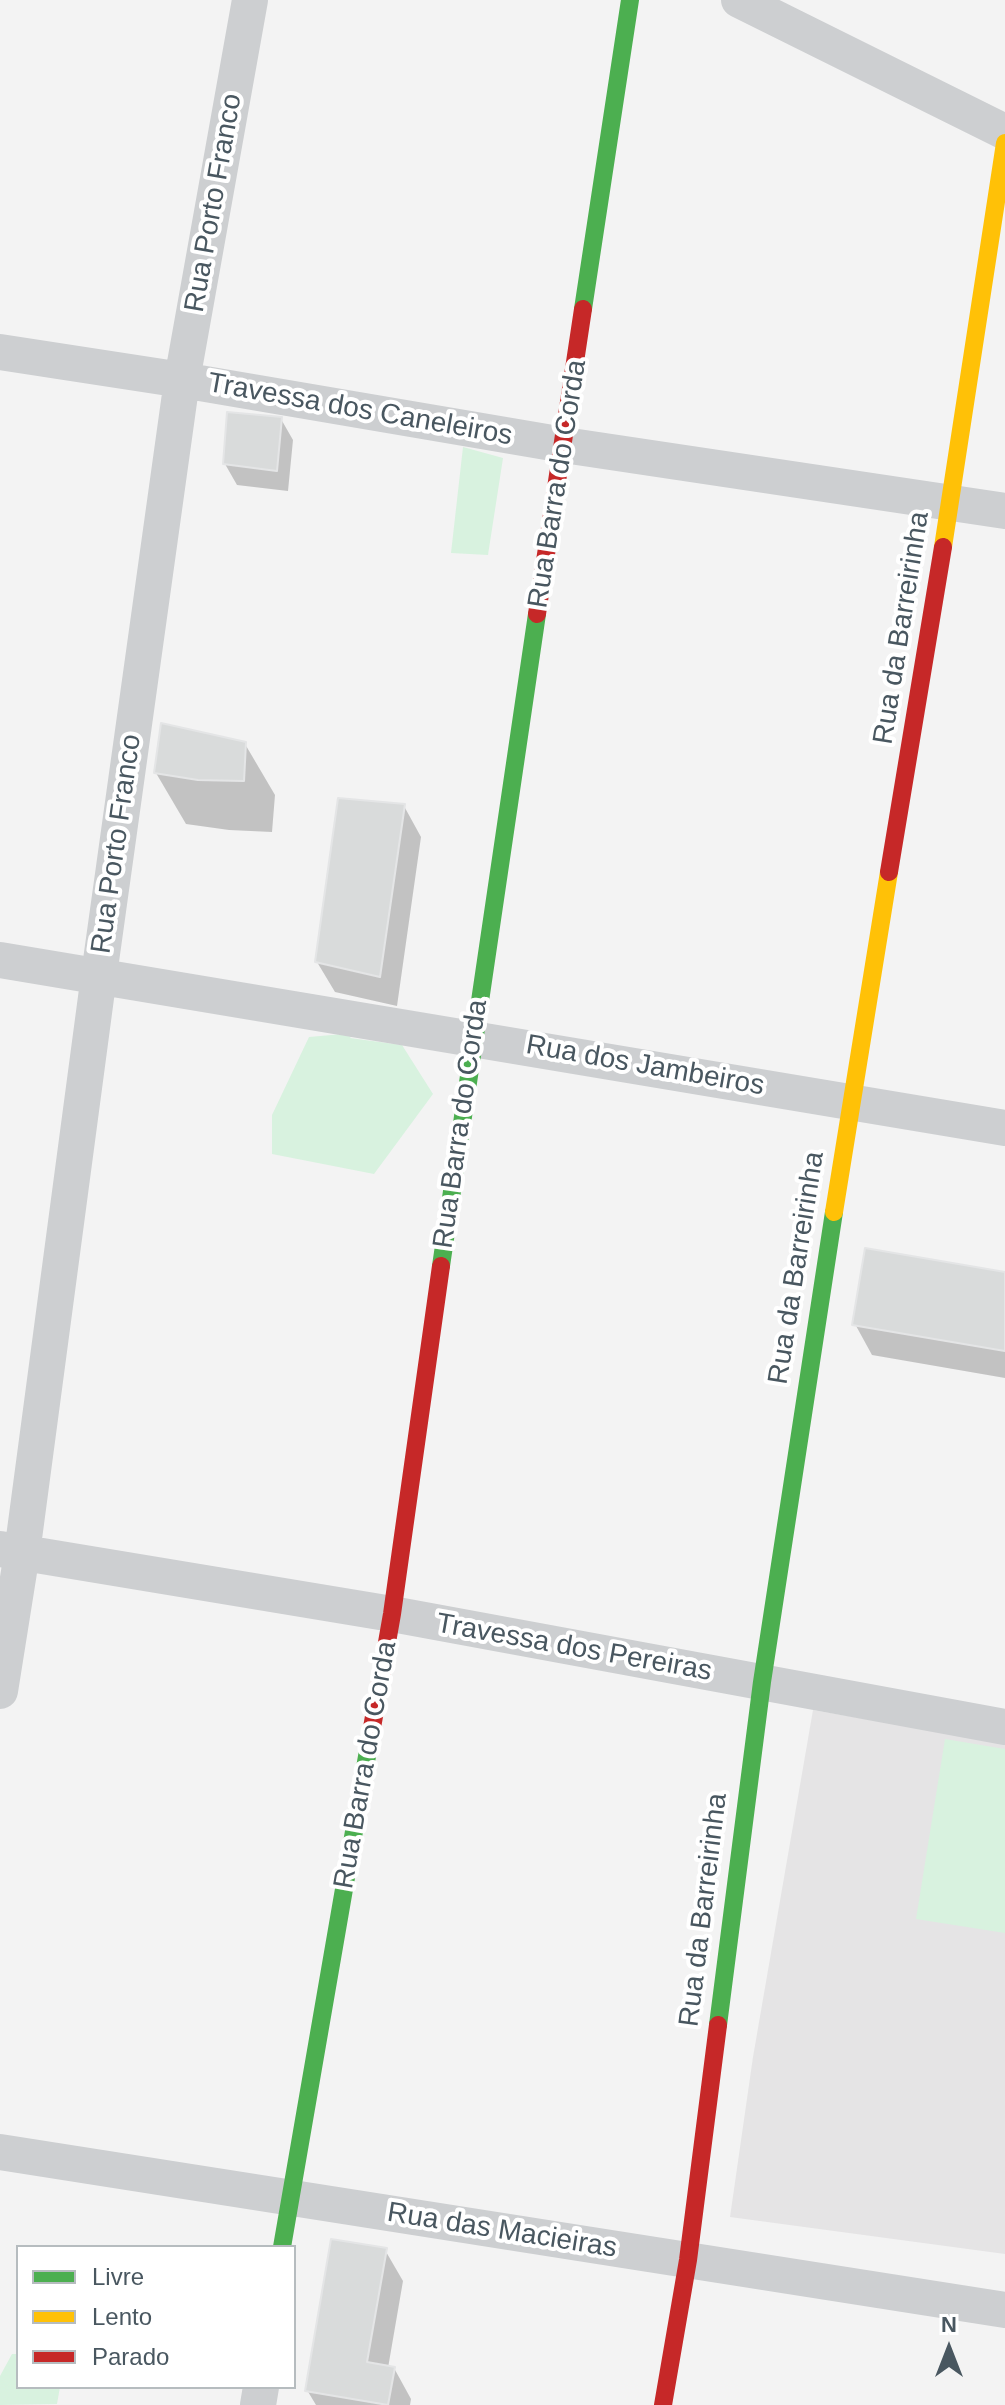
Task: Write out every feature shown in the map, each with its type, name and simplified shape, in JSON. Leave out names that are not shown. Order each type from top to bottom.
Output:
[{"type":"street","name":"Rua Porto Franco","points":[[0,1691],[11,1551],[99,975],[182,380],[250,0]]},
{"type":"street","name":"Rua Barra do Corda","points":[[282,2245],[392,1614],[473,1037],[630,0]]},
{"type":"street","points":[[739,0],[777,7],[1005,132]]},
{"type":"street","name":"Rua da Barreirinha","points":[[663,2405],[688,2260],[762,1682],[851,1101],[951,501],[1005,143]]},
{"type":"street","name":"Travessa dos Caneleiros","points":[[0,352],[564,445],[1005,511]]},
{"type":"street","name":"Rua dos Jambeiros","points":[[0,960],[1005,1128]]},
{"type":"street","name":"Travessa dos Pereiras","points":[[11,1551],[392,1614],[1005,1727]]},
{"type":"street","name":"Rua das Macieiras","points":[[0,2152],[1005,2310]]},
{"type":"shaded area","points":[[813,1710],[1005,1743],[1005,2254],[730,2217],[753,2057]]},
{"type":"green space","points":[[463,447],[503,458],[488,555],[451,553]]},
{"type":"green space","points":[[354,1033],[350,1038],[402,1045],[433,1094],[374,1174],[272,1154],[272,1115],[309,1037]]},
{"type":"green space","points":[[945,1739],[1005,1749],[1005,1933],[916,1919]]},
{"type":"green space","points":[[12,2354],[16,2354],[16,2389],[60,2389],[57,2404],[0,2405],[0,2376]]},
{"type":"building","points":[[227,412],[282,417],[277,471],[223,464]]},
{"type":"building","points":[[161,723],[246,742],[244,781],[198,780],[154,773]]},
{"type":"building","points":[[338,798],[405,804],[380,977],[315,962]]},
{"type":"building","points":[[865,1248],[1005,1272],[1005,1351],[852,1325]]},
{"type":"building","points":[[331,2239],[387,2248],[367,2362],[395,2367],[388,2405],[305,2391]]},
{"type":"traffic: fast","points":[[583,309],[630,0]]},
{"type":"traffic: fast","points":[[441,1266],[537,614]]},
{"type":"traffic: fast","points":[[718,2025],[762,1682],[834,1212]]},
{"type":"traffic: fast","points":[[282,2245],[370,1739]]},
{"type":"traffic: slow","points":[[943,547],[1005,143]]},
{"type":"traffic: slow","points":[[834,1212],[889,872]]},
{"type":"traffic: jam","points":[[537,614],[583,309]]},
{"type":"traffic: jam","points":[[889,872],[943,547]]},
{"type":"traffic: jam","points":[[370,1739],[392,1614],[441,1266]]},
{"type":"traffic: jam","points":[[663,2405],[688,2260],[718,2025]]}]
